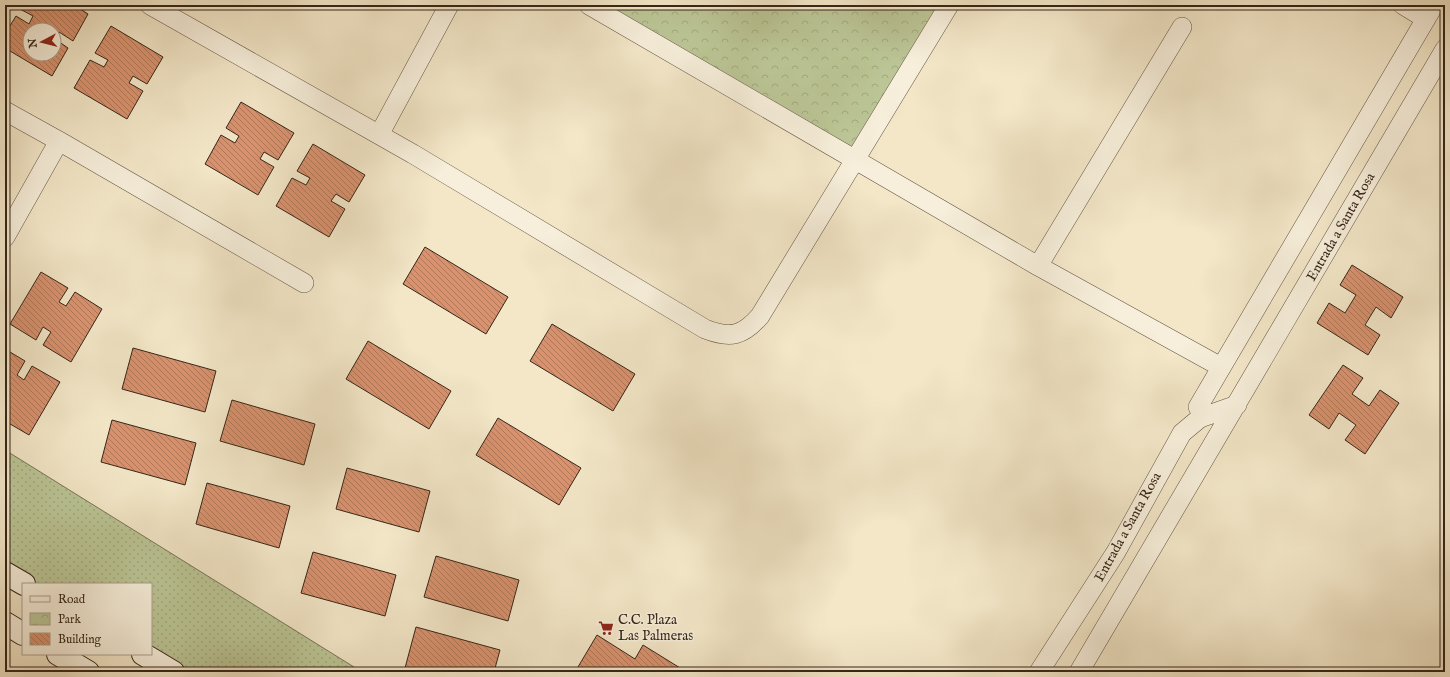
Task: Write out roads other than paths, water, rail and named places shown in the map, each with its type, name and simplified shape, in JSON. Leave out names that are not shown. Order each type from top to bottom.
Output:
[{"type":"main road","points":[[5,573],[22,583]]},
{"type":"main road","points":[[5,623],[22,633]]},
{"type":"main road","points":[[60,655],[88,672]]},
{"type":"main road","points":[[145,655],[174,672]]},
{"type":"street","points":[[150,5],[379,135],[705,328],[717,334],[729,335],[746,330],[760,316],[856,160],[948,5]]},
{"type":"street","points":[[379,135],[449,5]]},
{"type":"street","points":[[589,5],[1038,266],[1221,367]]},
{"type":"street","points":[[1198,407],[1345,160],[1430,12],[1403,5]]},
{"type":"street","points":[[1038,266],[1182,27]]},
{"type":"street","name":"Entrada a Santa Rosa","points":[[1079,672],[1445,49]]},
{"type":"street","points":[[5,111],[304,282]]},
{"type":"street","points":[[5,237],[59,141]]},
{"type":"street","name":"Entrada a Santa Rosa","points":[[1039,672],[1099,579],[1182,432],[1200,418],[1237,405]]},
{"type":"street","points":[[1099,579],[1123,597]]},
{"type":"place","name":"C.C. Plaza Las Palmeras","points":[[606,628]]}]
